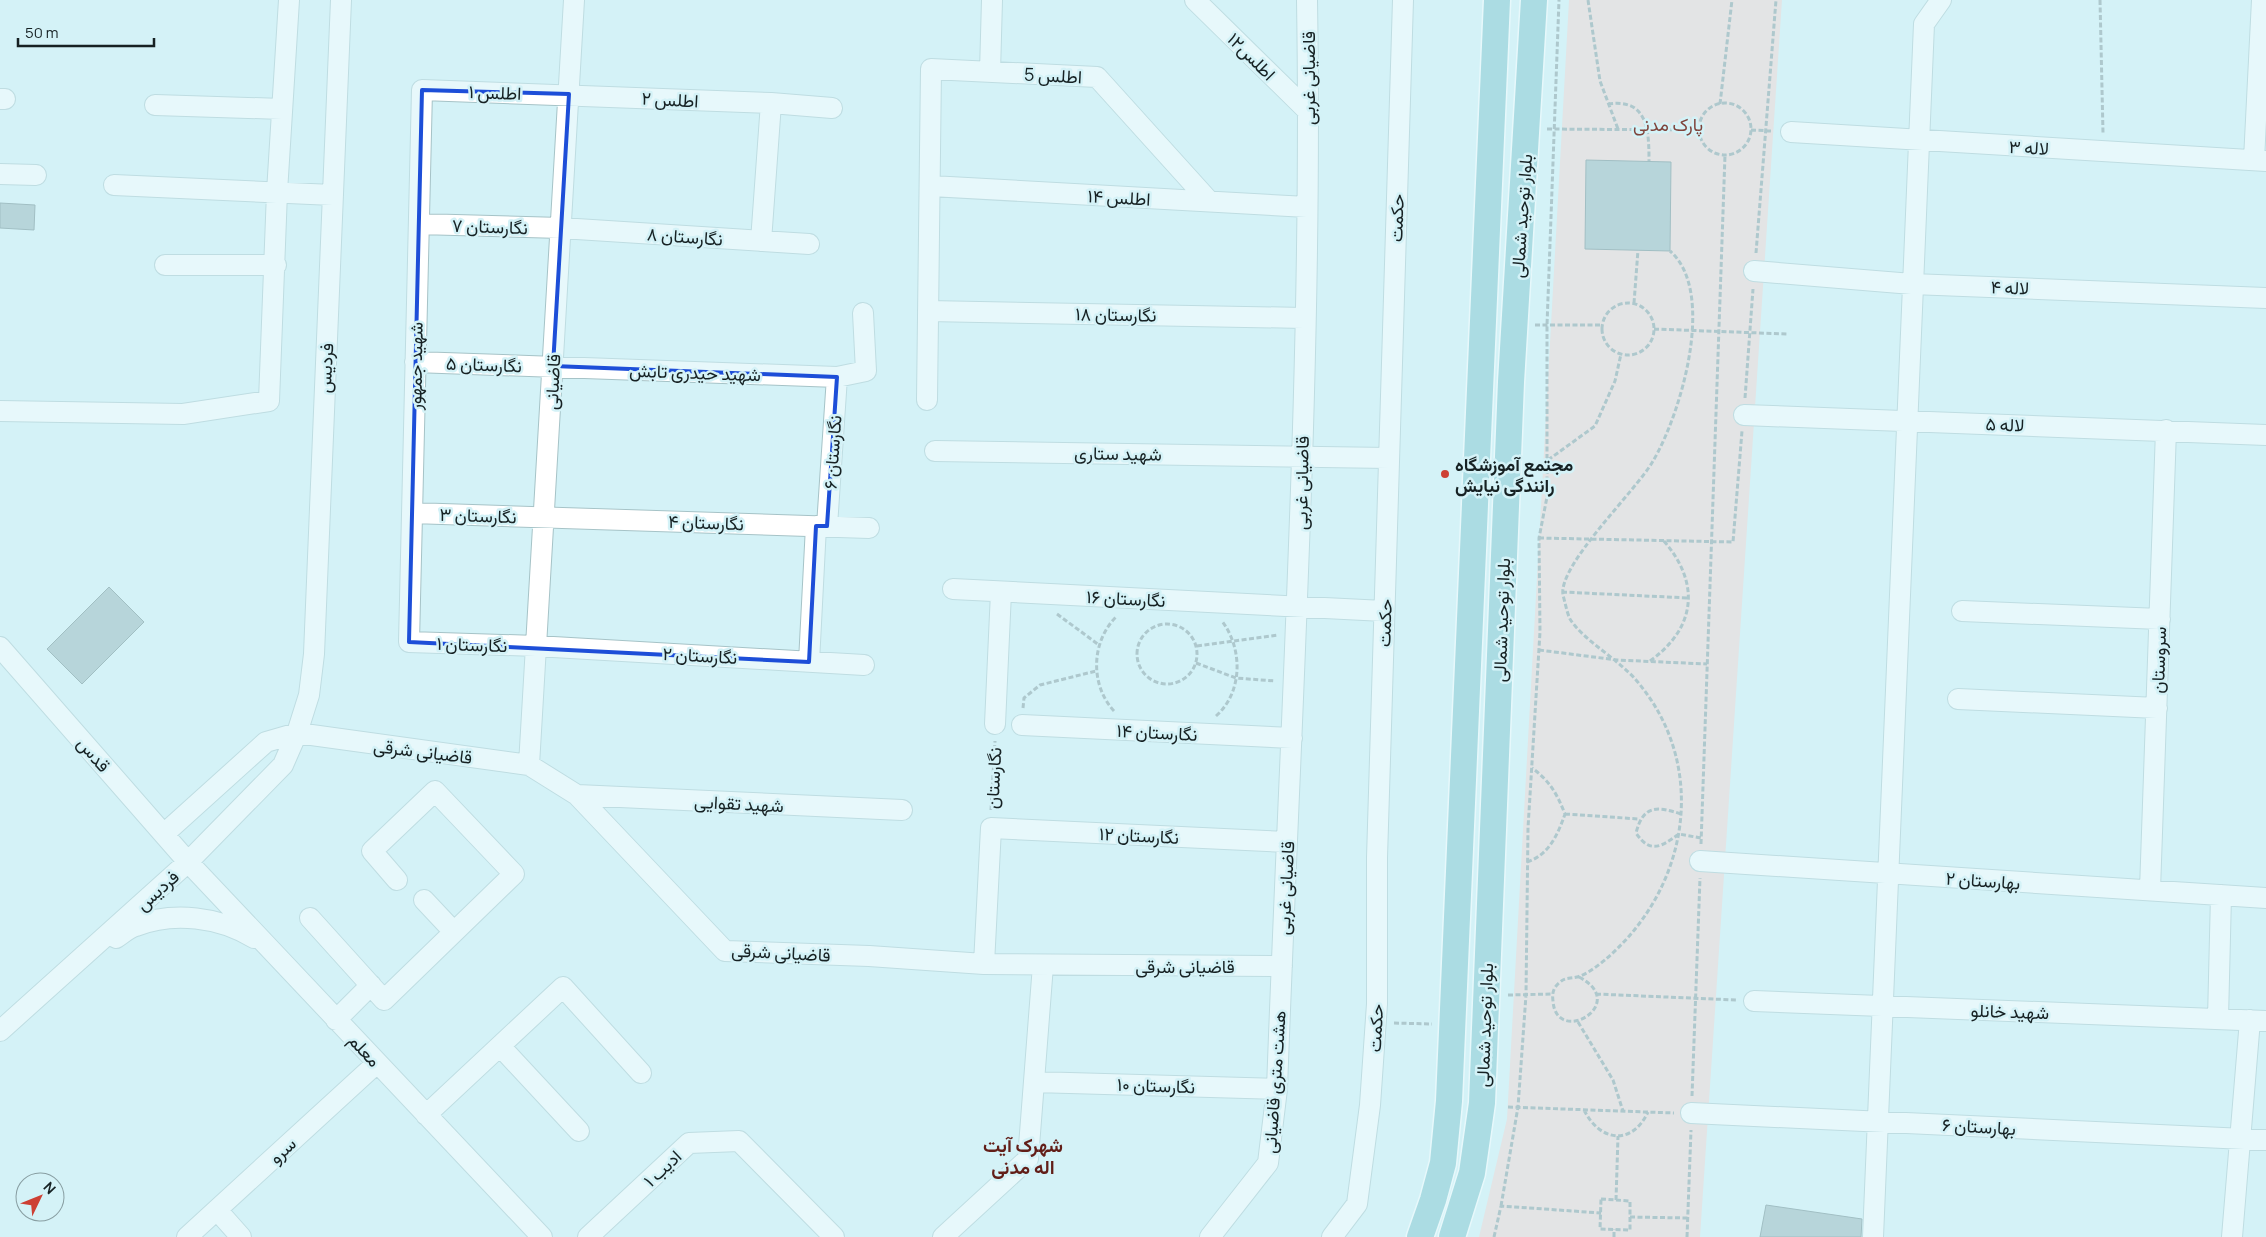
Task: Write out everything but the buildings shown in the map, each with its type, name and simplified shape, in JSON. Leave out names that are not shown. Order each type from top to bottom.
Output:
[{"type":"main road","name":"بلوار توحید شمالی","points":[[1420,1237],[1443,1163],[1449,1101],[1497,0]]},
{"type":"main road","name":"بلوار توحید شمالی","points":[[1452,1237],[1472,1174],[1479,1121],[1514,324],[1534,0]]},
{"type":"street","points":[[0,411],[183,414],[269,401],[276,265],[277,192],[289,0]]},
{"type":"street","name":"فردیس","points":[[0,1032],[188,862],[283,765],[298,733],[309,695],[314,654],[341,0]]},
{"type":"street","name":"قاضیانی","points":[[529,765],[574,0]]},
{"type":"street","points":[[990,72],[992,0]]},
{"type":"street","name":"اطلس۱۲","points":[[1195,0],[1309,112]]},
{"type":"street","name":"قاضیانی غربی","points":[[1282,966],[1299,607],[1309,112],[1307,0]]},
{"type":"street","name":"حکمت","points":[[1332,1237],[1357,1204],[1370,1105],[1376,1023],[1377,858],[1403,0]]},
{"type":"street","points":[[1873,1237],[1924,24],[1941,0]]},
{"type":"street","points":[[2260,161],[2262,0]]},
{"type":"street","name":"اطلس 5","points":[[931,186],[931,69],[1097,77],[1209,201]]},
{"type":"street","name":"اطلس ۱","points":[[422,90],[568,94]]},
{"type":"street","name":"شهید جمهور","points":[[409,642],[422,90]]},
{"type":"street","name":"اطلس ۲","points":[[568,94],[770,103],[832,108]]},
{"type":"street","points":[[761,241],[770,103]]},
{"type":"street","points":[[155,106],[282,109]]},
{"type":"street","name":"لاله ۳","points":[[1791,132],[2260,161]]},
{"type":"street","points":[[0,174],[36,175]]},
{"type":"street","points":[[114,185],[333,195]]},
{"type":"street","points":[[928,400],[931,186]]},
{"type":"street","name":"اطلس ۱۴","points":[[931,186],[1307,207]]},
{"type":"street","name":"نگارستان ۷","points":[[419,224],[561,228]]},
{"type":"street","name":"نگارستان ۸","points":[[561,228],[809,244]]},
{"type":"street","points":[[165,264],[276,265]]},
{"type":"street","name":"لاله ۴","points":[[1754,271],[1912,284],[2266,298]]},
{"type":"street","name":"نگارستان ۱۸","points":[[928,311],[1304,318]]},
{"type":"street","name":"شهید حیدری تابش","points":[[553,366],[837,377],[866,371],[863,313]]},
{"type":"street","name":"نگارستان ۵","points":[[415,362],[553,366]]},
{"type":"street","name":"نگارستان ۶","points":[[809,662],[837,377]]},
{"type":"street","name":"لاله ۵","points":[[1744,415],[2266,434]]},
{"type":"street","name":"سروستان","points":[[2150,890],[2166,430]]},
{"type":"street","name":"شهید ستاری","points":[[935,451],[1389,458]]},
{"type":"street","name":"نگارستان ۳","points":[[412,513],[544,517]]},
{"type":"street","name":"نگارستان ۴","points":[[544,517],[869,528]]},
{"type":"street","name":"نگارستان ۱۶","points":[[953,590],[1384,611]]},
{"type":"street","name":"نگارستان","points":[[995,724],[1001,592]]},
{"type":"street","points":[[1962,611],[2160,619]]},
{"type":"street","name":"نگارستان ۱","points":[[409,642],[536,646]]},
{"type":"street","name":"نگارستان ۲","points":[[536,646],[864,665]]},
{"type":"street","name":"قدس","points":[[1,649],[188,862]]},
{"type":"street","points":[[1958,699],[2156,708]]},
{"type":"street","name":"نگارستان ۱۴","points":[[1022,725],[1292,738]]},
{"type":"street","points":[[164,834],[266,742],[298,733]]},
{"type":"street","name":"قاضیانی شرقی","points":[[298,733],[529,765],[577,795],[725,951],[869,956],[984,964],[1282,966]]},
{"type":"street","points":[[310,918],[384,1000],[514,874],[435,791],[372,851],[397,880]]},
{"type":"street","name":"شهید تقوایی","points":[[577,795],[902,810]]},
{"type":"street","name":"نگارستان","points":[[984,964],[991,828]]},
{"type":"street","name":"نگارستان ۱۲","points":[[991,828],[1287,842]]},
{"type":"street","name":"بهارستان ۲","points":[[1700,861],[2266,898]]},
{"type":"street","name":"معلم","points":[[188,862],[542,1237]]},
{"type":"street","points":[[2218,1019],[2221,895]]},
{"type":"street","points":[[424,900],[454,932]]},
{"type":"street","points":[[98,943],[105,944],[135,926],[174,918],[216,922],[250,936],[268,947]]},
{"type":"street","points":[[944,1237],[1028,1159],[1043,965]]},
{"type":"street","name":"هشت متری قاضیانی","points":[[1210,1237],[1268,1163],[1277,1089],[1282,966]]},
{"type":"street","points":[[336,1020],[371,985]]},
{"type":"street","points":[[426,1115],[563,987],[641,1073]]},
{"type":"street","name":"شهید خانلو","points":[[1754,1001],[2258,1020]]},
{"type":"street","points":[[2232,1237],[2240,1139],[2258,1020]]},
{"type":"street","points":[[500,1046],[579,1131]]},
{"type":"street","name":"سرو","points":[[187,1237],[376,1063]]},
{"type":"street","name":"نگارستان ۱۰","points":[[1034,1082],[1277,1089]]},
{"type":"street","name":"بهارستان ۶","points":[[1691,1113],[2266,1140]]},
{"type":"street","name":"ادیب ۱","points":[[588,1237],[689,1143],[739,1141],[834,1237]]},
{"type":"street","points":[[217,1210],[242,1237]]},
{"type":"path","points":[[1494,1237],[1518,1107],[1526,995],[1527,862],[1539,650],[1539,538],[1547,497],[1547,325],[1559,0]]},
{"type":"path","points":[[1588,0],[1600,81],[1618,130]]},
{"type":"path","points":[[1720,104],[1732,0]]},
{"type":"path","points":[[2100,0],[2103,151]]},
{"type":"path","points":[[1608,104],[1619,102],[1631,105],[1644,119],[1648,130],[1649,161]]},
{"type":"path","points":[[1720,104],[1737,106],[1749,119],[1751,130],[1746,145],[1739,151],[1725,155],[1717,154],[1704,144],[1699,130],[1705,113],[1720,104]]},
{"type":"path","points":[[1526,129],[1699,130]]},
{"type":"path","points":[[1688,1237],[1725,155]]},
{"type":"path","points":[[1634,304],[1638,250]]},
{"type":"path","points":[[1578,977],[1590,983],[1596,994],[1596,1007],[1589,1017],[1578,1022],[1563,1020],[1553,1009],[1552,994],[1557,984],[1567,978],[1578,977],[1610,956],[1644,921],[1659,897],[1670,871],[1682,814],[1677,767],[1667,730],[1642,689],[1617,660],[1590,639],[1570,619],[1562,592],[1568,572],[1579,555],[1654,461],[1675,410],[1686,371],[1693,331],[1692,301],[1688,275],[1680,259],[1670,251]]},
{"type":"path","points":[[1634,304],[1648,313],[1654,329],[1648,345],[1642,350],[1634,354],[1621,354],[1610,348],[1605,342],[1602,325],[1604,317],[1617,305],[1634,304]]},
{"type":"path","points":[[1514,324],[1602,325]]},
{"type":"path","points":[[1654,329],[1787,334]]},
{"type":"path","points":[[1547,460],[1595,426],[1615,380],[1621,354]]},
{"type":"path","points":[[1539,538],[1733,542]]},
{"type":"path","points":[[1649,662],[1665,650],[1678,635],[1686,618],[1689,598],[1687,582],[1682,567],[1663,540]]},
{"type":"path","points":[[1562,592],[1689,598]]},
{"type":"path","points":[[1040,594],[1046,605],[1099,645]]},
{"type":"path","points":[[1142,731],[1130,725],[1111,708],[1099,684],[1096,671],[1099,645],[1111,621],[1131,604],[1143,599]]},
{"type":"path","points":[[1197,602],[1219,617],[1233,639],[1238,665],[1236,678],[1227,702],[1214,718]]},
{"type":"path","points":[[1164,624],[1180,627],[1188,631],[1197,646],[1196,663],[1187,677],[1180,682],[1162,684],[1154,681],[1142,670],[1137,654],[1142,637],[1148,631],[1164,624]]},
{"type":"path","points":[[1197,646],[1272,634],[1297,636]]},
{"type":"path","points":[[1539,650],[1617,660],[1707,664]]},
{"type":"path","points":[[1196,663],[1236,678],[1295,680]]},
{"type":"path","points":[[1022,725],[1024,698],[1040,685],[1096,671]]},
{"type":"path","name":"نگارستان","points":[[991,828],[995,724]]},
{"type":"path","points":[[1527,862],[1539,858],[1558,835],[1565,814],[1556,792],[1546,778],[1531,767]]},
{"type":"path","points":[[1682,814],[1664,808],[1650,810],[1639,819],[1636,833],[1642,842],[1652,847],[1660,845],[1679,834],[1701,838]]},
{"type":"path","points":[[1565,814],[1639,819]]},
{"type":"path","points":[[1485,994],[1552,994]]},
{"type":"path","points":[[1596,994],[1754,1001]]},
{"type":"path","points":[[1578,1022],[1613,1080],[1623,1111]]},
{"type":"path","points":[[1376,1023],[1452,1024]]},
{"type":"path","points":[[1508,1107],[1691,1113]]},
{"type":"path","points":[[1584,1110],[1591,1124],[1603,1133],[1618,1136],[1637,1129],[1648,1112]]},
{"type":"path","points":[[1616,1200],[1618,1136]]},
{"type":"path","points":[[1601,1199],[1630,1200],[1630,1230],[1600,1229],[1601,1213],[1601,1199]]},
{"type":"path","points":[[1501,1206],[1601,1213]]},
{"type":"path","points":[[1630,1217],[1688,1218]]},
{"type":"path","points":[[1614,1229],[1614,1237]]},
{"type":"highlighted area","points":[[422,90],[569,94],[553,366],[837,377],[827,526],[816,526],[809,662],[409,642]]},
{"type":"green space","name":"پارک مدنی","points":[[1569,0],[1782,0],[1700,1237],[1479,1237],[1507,1119]]},
{"type":"place","name":"مجتمع آموزشگاه رانندگی نیایش","points":[[1445,474]]},
{"type":"district","name":"شهرک آیت اله مدنی","points":[[1023,1156]]}]
